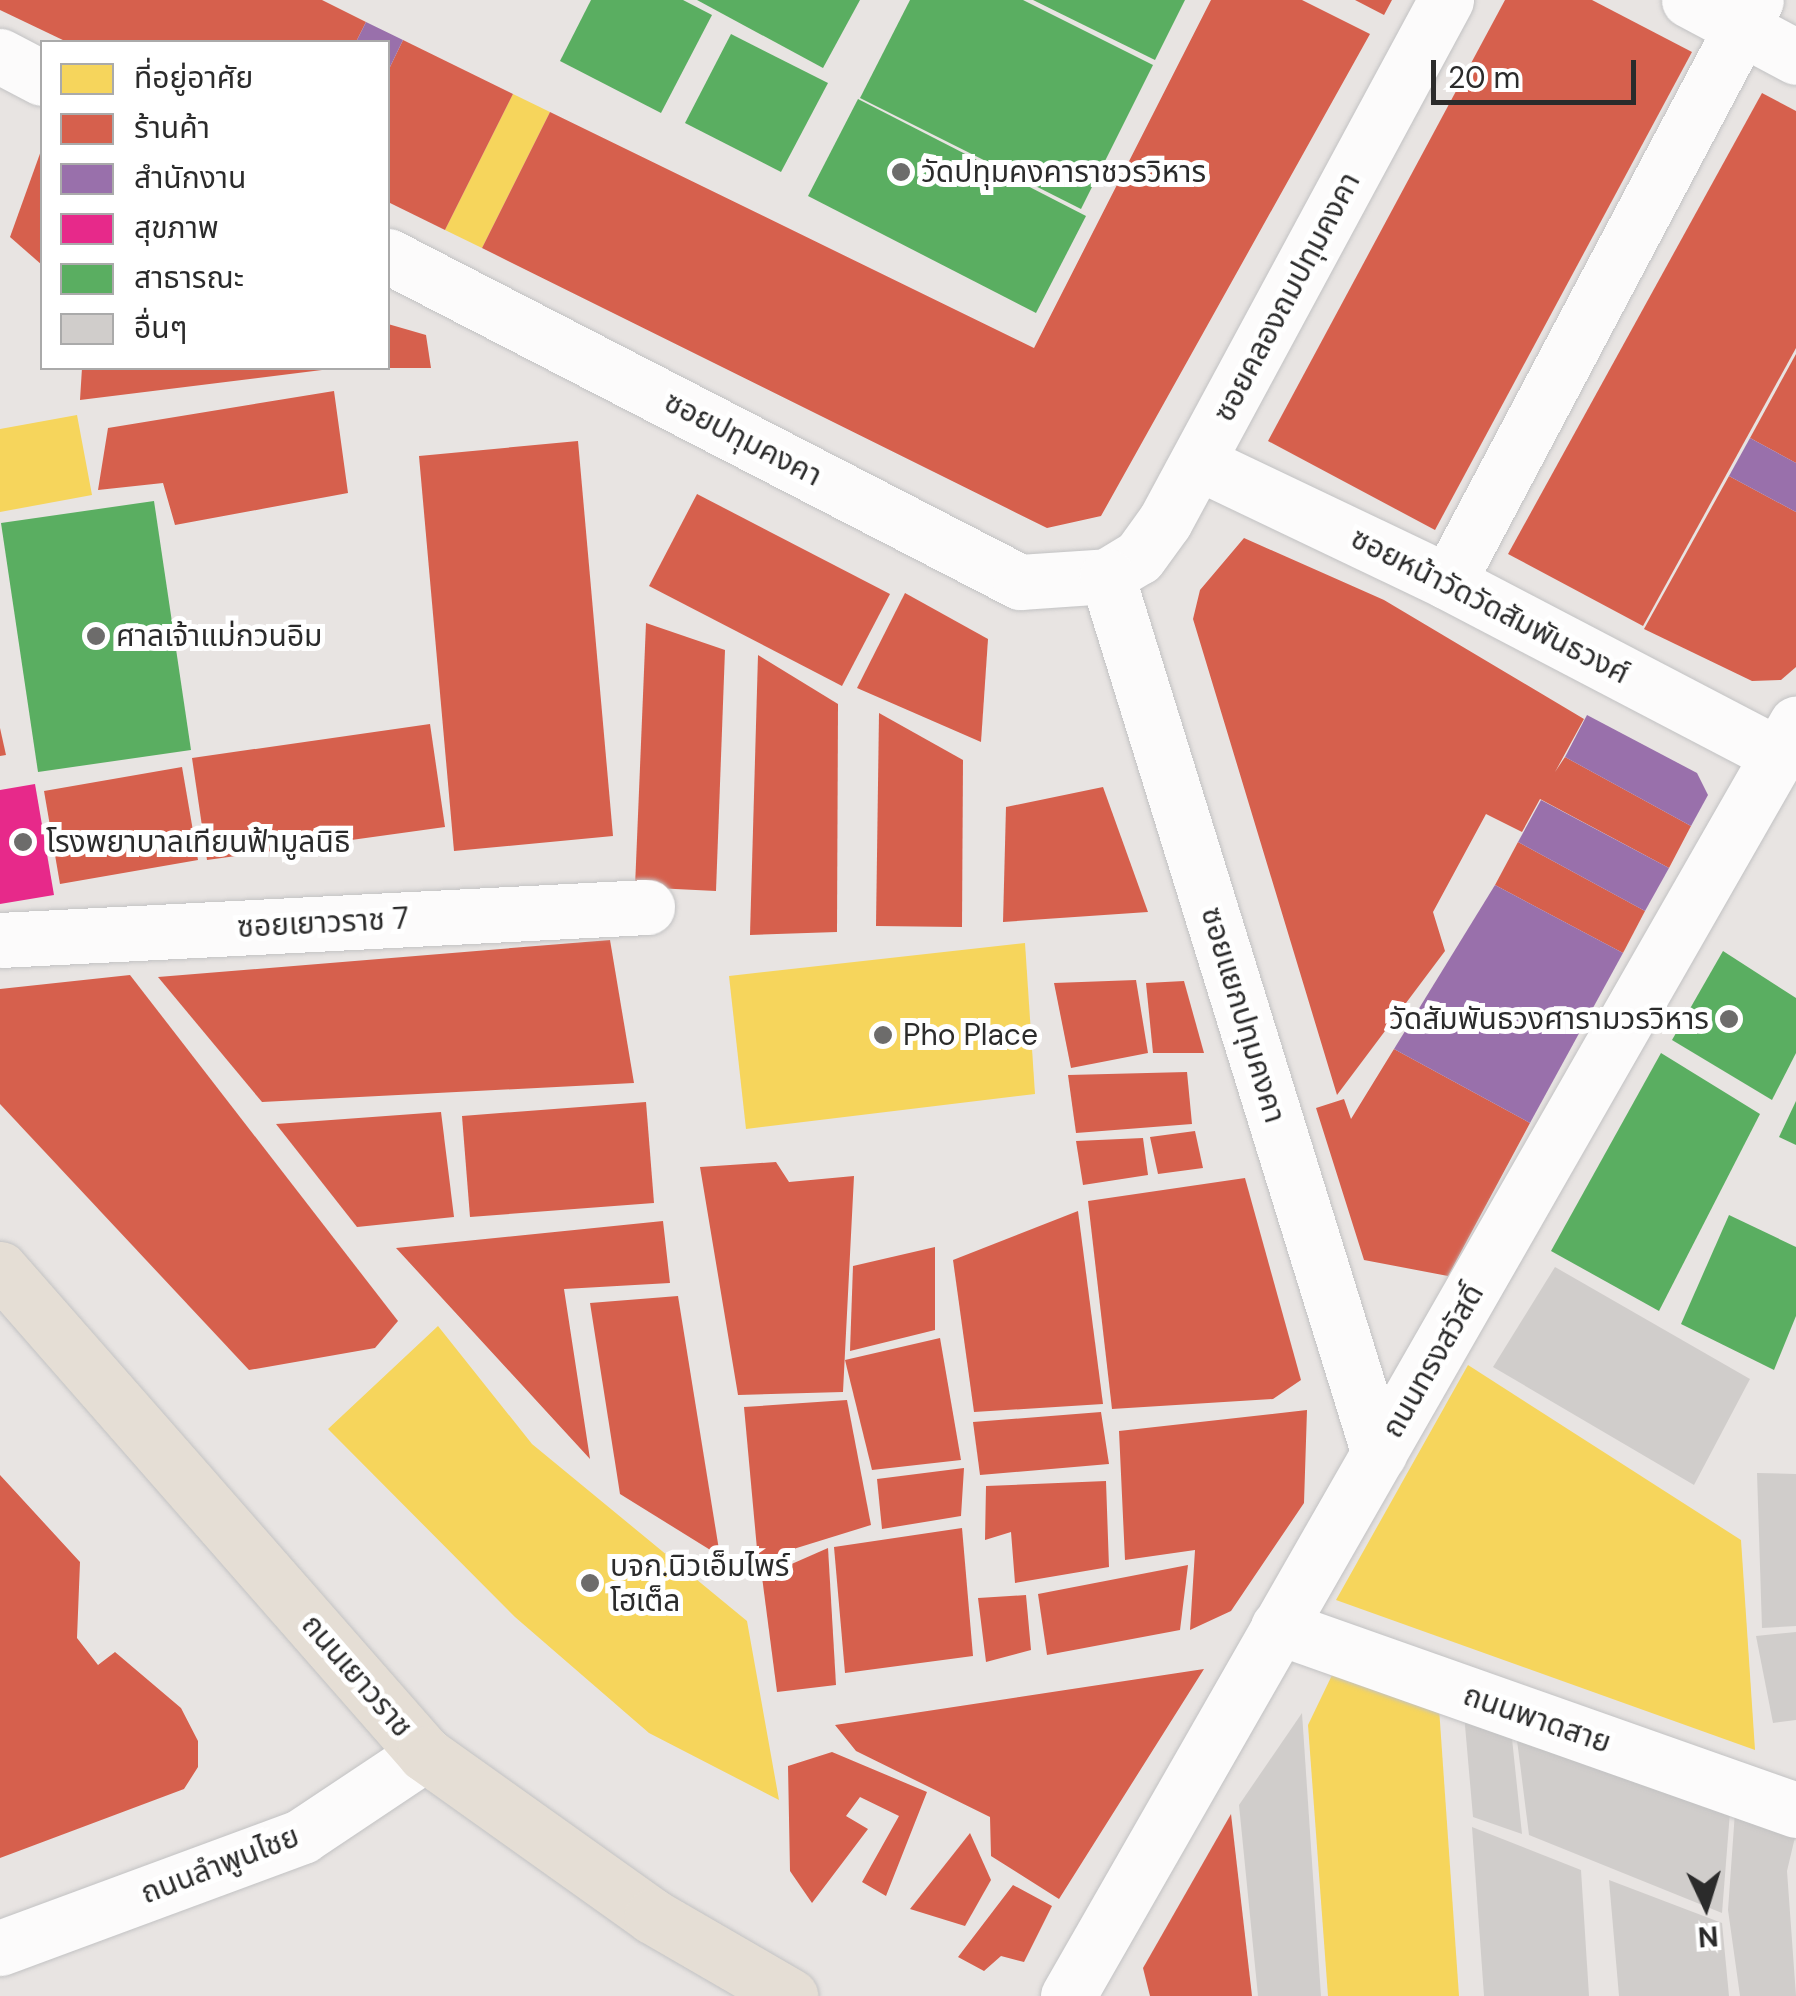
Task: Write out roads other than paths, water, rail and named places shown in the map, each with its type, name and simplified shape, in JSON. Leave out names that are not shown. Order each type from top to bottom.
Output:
[{"type":"main road","name":"ถนนเยาวราช","points":[[0,1269],[425,1754],[652,1916],[790,1996]]},
{"type":"street","name":"ซอยคลองถมปทุมคงคา","points":[[1106,576],[1138,557],[1198,463],[1446,0]]},
{"type":"street","points":[[1690,0],[1748,14],[1796,57]]},
{"type":"street","points":[[1448,582],[1748,14]]},
{"type":"street","points":[[0,56],[40,77]]},
{"type":"street","name":"ซอยปทุมคงคา","points":[[390,257],[1020,582],[1106,576]]},
{"type":"street","name":"ซอยหน้าวัดวัดสัมพันธวงศ์","points":[[1198,463],[1787,740]]},
{"type":"street","name":"ซอยแยกปทุมคงคา","points":[[1106,576],[1379,1454]]},
{"type":"street","name":"ถนนทรงสวัสดิ์","points":[[1068,1996],[1787,740]]},
{"type":"street","name":"ซอยเยาวราช 7","points":[[0,940],[647,907]]},
{"type":"street","name":"ถนนพาดสาย","points":[[1278,1627],[1796,1810]]},
{"type":"street","name":"ถนนลำพูนไชย","points":[[0,1948],[302,1836],[425,1754]]},
{"type":"place","name":"วัดปทุมคงคาราชวรวิหาร","points":[[901,172]]},
{"type":"place","name":"ศาลเจ้าแม่กวนอิม","points":[[96,636]]},
{"type":"place","name":"โรงพยาบาลเทียนฟ้ามูลนิธิ","points":[[23,842]]},
{"type":"place","name":"วัดสัมพันธวงศารามวรวิหาร","points":[[1729,1019]]},
{"type":"place","name":"Pho Place","points":[[883,1035]]},
{"type":"place","name":"บจก.นิวเอ็มไพร์ โฮเต็ล","points":[[590,1583]]}]
